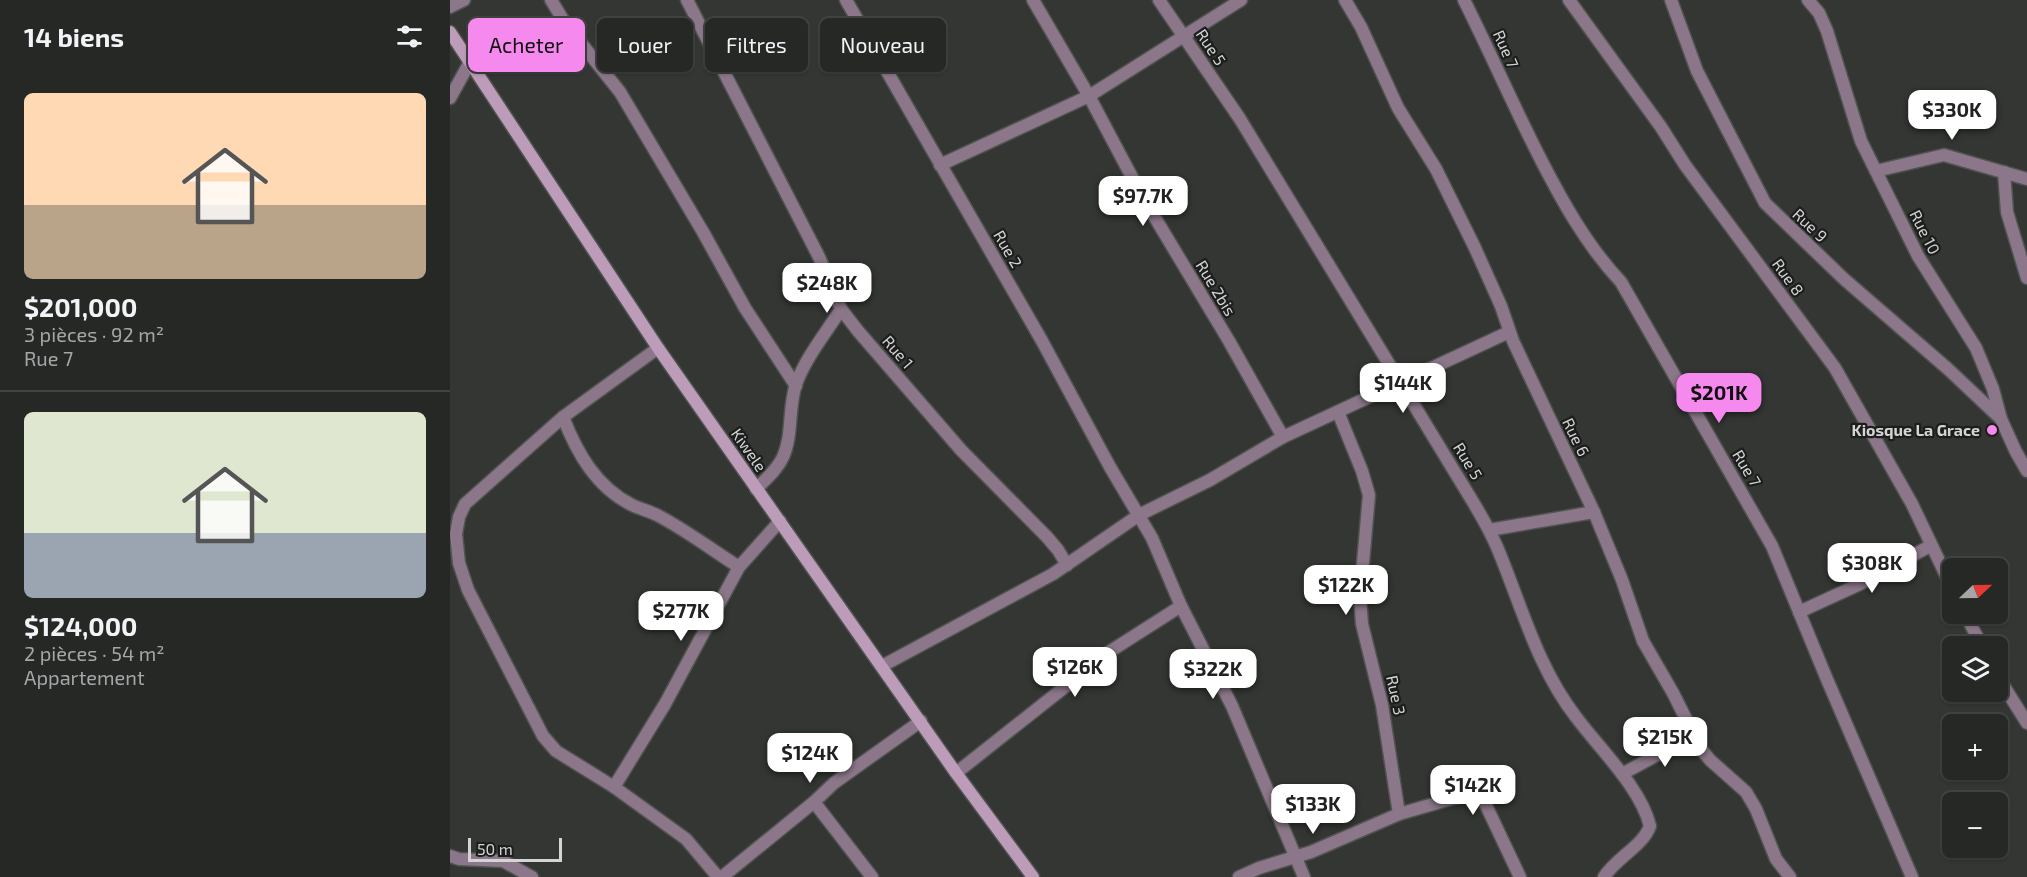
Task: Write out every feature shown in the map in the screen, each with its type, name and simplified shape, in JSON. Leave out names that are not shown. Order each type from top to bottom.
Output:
[{"type":"street","points":[[450,7],[464,0]]},
{"type":"street","points":[[550,0],[565,23],[620,92],[744,308],[796,386]]},
{"type":"street","name":"Rue 1","points":[[687,0],[819,257],[841,309],[961,450],[1058,549],[1066,565]]},
{"type":"street","name":"Rue 2","points":[[846,0],[1139,515]]},
{"type":"street","name":"Rue 2bis","points":[[1033,0],[1089,96],[1142,196],[1229,341],[1283,437]]},
{"type":"street","name":"Rue 5","points":[[1159,0],[1240,120],[1489,530],[1541,657],[1560,694],[1575,717],[1622,774],[1646,813],[1650,826],[1645,837],[1613,863],[1604,877]]},
{"type":"street","points":[[940,165],[1089,96],[1241,0]]},
{"type":"street","name":"Rue 6","points":[[1345,0],[1361,27],[1398,108],[1436,169],[1501,306],[1509,332],[1594,512],[1622,580],[1643,641],[1673,693],[1701,749],[1746,792],[1756,809],[1776,859],[1790,877]]},
{"type":"street","name":"Rue 7","points":[[1464,0],[1505,89],[1559,194],[1609,270],[1621,282],[1772,546],[1912,877]]},
{"type":"street","name":"Rue 8","points":[[1569,0],[1661,127],[1684,165],[1835,368],[1912,504],[1942,569]]},
{"type":"street","name":"Rue 9","points":[[1671,0],[1697,71],[1772,213],[2001,419]]},
{"type":"street","name":"Rue 10","points":[[1808,0],[1823,21],[1855,125],[1876,171],[1918,256],[1977,348],[1991,383],[2001,419],[2027,471]]},
{"type":"street","name":"Kiwele","points":[[450,32],[468,59]]},
{"type":"street","points":[[450,98],[468,66]]},
{"type":"street","name":"Kiwele","points":[[477,72],[658,348],[956,772],[1033,877]]},
{"type":"street","points":[[1876,171],[1927,157],[1944,155],[2027,179]]},
{"type":"street","points":[[2004,172],[2007,212],[2027,278]]},
{"type":"street","points":[[756,489],[783,458],[787,446],[796,386],[803,369],[841,309]]},
{"type":"street","points":[[882,666],[1035,584],[1139,515],[1210,480],[1283,437],[1509,332]]},
{"type":"street","points":[[658,348],[563,417],[465,504],[459,517],[456,534],[459,563],[468,590],[543,736],[556,751],[614,787],[686,839],[720,877],[814,802],[834,783],[921,721]]},
{"type":"street","name":"Rue 3","points":[[1338,412],[1362,471],[1369,495],[1360,597],[1362,624],[1382,705],[1399,814]]},
{"type":"street","points":[[563,417],[572,441],[589,468],[607,489],[633,506],[657,515],[739,567]]},
{"type":"street","points":[[1489,530],[1594,512]]},
{"type":"street","points":[[1139,515],[1232,705],[1304,877]]},
{"type":"street","points":[[614,787],[665,704],[739,567],[780,521]]},
{"type":"street","points":[[1799,612],[1860,584],[1930,546]]},
{"type":"street","points":[[956,772],[1109,652],[1182,606]]},
{"type":"street","points":[[2008,693],[2027,723]]},
{"type":"street","points":[[1622,774],[1694,735]]},
{"type":"street","points":[[1239,877],[1266,865],[1296,858],[1399,814],[1466,794],[1477,793],[1483,799],[1520,877]]},
{"type":"street","points":[[814,802],[872,877]]},
{"type":"street","points":[[450,856],[459,859],[503,861],[532,877]]},
{"type":"place","name":"Kiosque La Grace","points":[[1992,430]]}]
